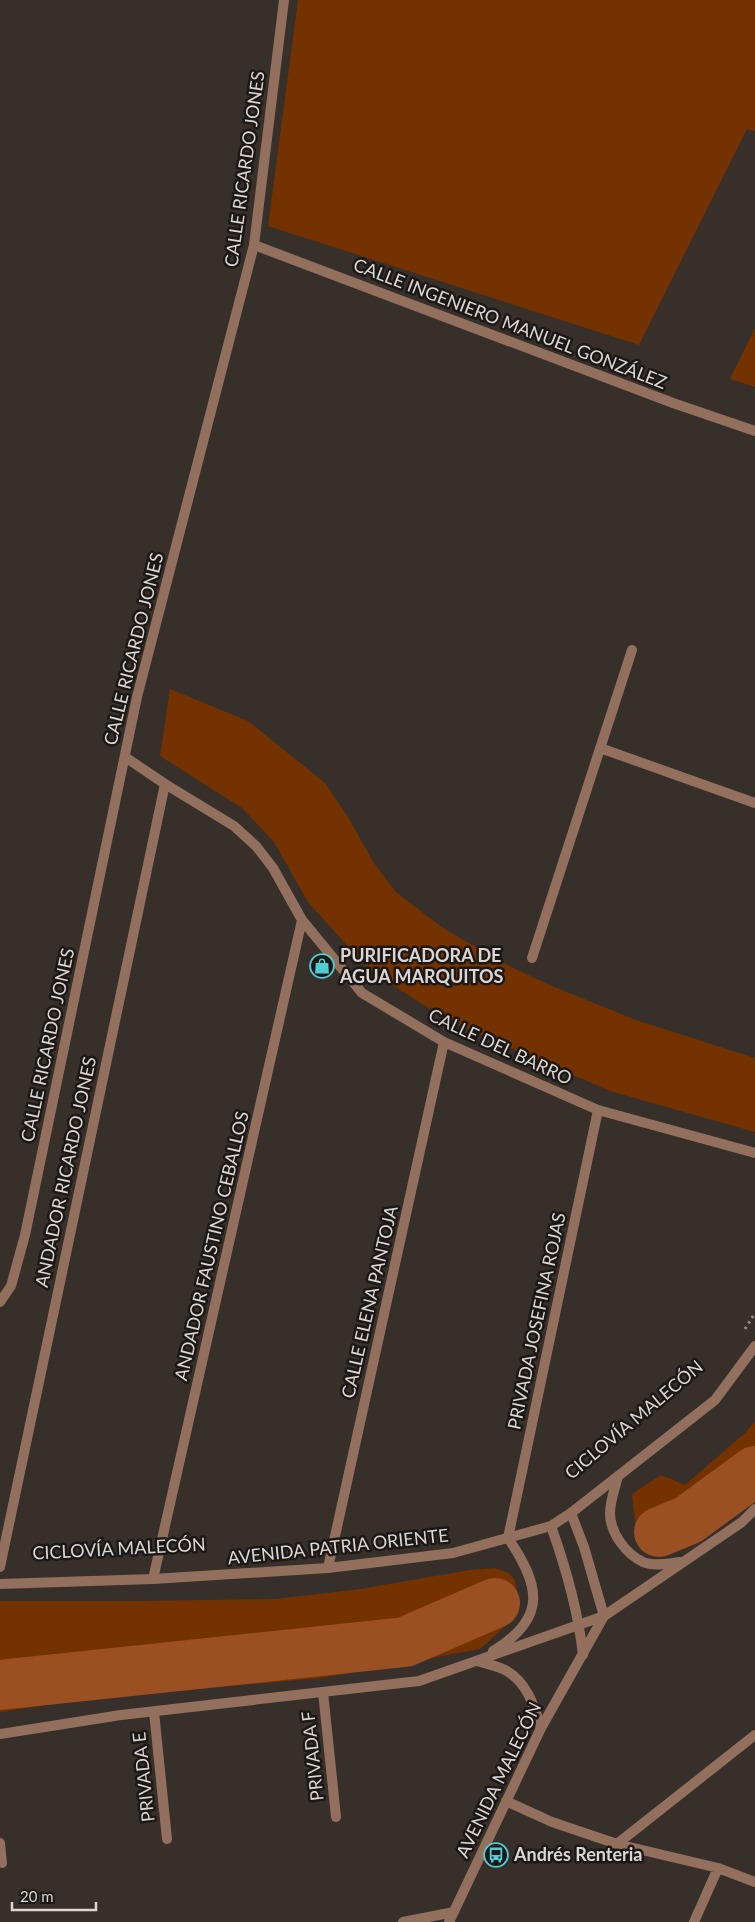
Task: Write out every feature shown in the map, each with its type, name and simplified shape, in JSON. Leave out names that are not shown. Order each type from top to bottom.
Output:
[{"type":"street","name":"CALLE RICARDO JONES","points":[[0,1302],[10,1286],[26,1235],[137,697],[254,245],[284,0]]},
{"type":"street","name":"CALLE INGENIERO MANUEL GONZÁLEZ","points":[[254,245],[673,403],[755,431]]},
{"type":"street","points":[[532,958],[632,650]]},
{"type":"street","points":[[600,748],[755,803]]},
{"type":"street","name":"CALLE DEL BARRO","points":[[125,757],[234,826],[256,846],[273,868],[302,920],[362,994],[444,1042],[598,1110],[755,1153]]},
{"type":"street","name":"ANDADOR RICARDO JONES","points":[[0,1567],[165,784]]},
{"type":"street","name":"ANDADOR FAUSTINO CEBALLOS","points":[[153,1579],[302,920]]},
{"type":"street","name":"CALLE ELENA PANTOJA","points":[[328,1568],[444,1042]]},
{"type":"street","name":"PRIVADA JOSEFINA ROJAS","points":[[508,1538],[598,1110]]},
{"type":"street","name":"AVENIDA PATRIA ORIENTE","points":[[0,1584],[153,1579],[328,1568],[453,1553],[551,1526],[571,1513],[714,1400],[755,1346]]},
{"type":"street","points":[[618,1476],[610,1513],[611,1526],[617,1538],[629,1552],[644,1563],[664,1564],[682,1562]]},
{"type":"street","points":[[0,1734],[154,1712],[418,1681],[604,1616],[742,1522],[755,1509]]},
{"type":"street","points":[[571,1513],[584,1547],[604,1616]]},
{"type":"street","points":[[551,1526],[564,1560],[580,1625],[583,1655]]},
{"type":"street","points":[[477,1661],[518,1633],[533,1608],[534,1592],[530,1576],[508,1538]]},
{"type":"street","name":"AVENIDA MALECÓN","points":[[449,1922],[541,1728],[604,1616]]},
{"type":"street","points":[[477,1661],[507,1670],[524,1686],[534,1704],[541,1728]]},
{"type":"street","name":"PRIVADA F","points":[[323,1692],[336,1817]]},
{"type":"street","name":"PRIVADA E","points":[[154,1712],[167,1839]]},
{"type":"street","points":[[618,1844],[755,1735]]},
{"type":"street","points":[[506,1801],[552,1822],[618,1844],[718,1868],[755,1882]]},
{"type":"street","points":[[0,1843],[2,1863]]},
{"type":"street","points":[[694,1922],[718,1868]]},
{"type":"street","points":[[403,1922],[454,1912]]},
{"type":"path","points":[[740,1337],[755,1313]]},
{"type":"shaded area","points":[[298,0],[755,0],[755,131],[747,129],[639,345],[268,226]]},
{"type":"shaded area","points":[[755,328],[755,387],[730,379]]},
{"type":"shaded area","points":[[170,689],[248,721],[325,783],[348,817],[374,863],[396,892],[443,928],[505,964],[552,986],[636,1020],[755,1058],[755,1132],[610,1091],[449,1021],[369,970],[308,902],[274,842],[242,808],[160,756]]},
{"type":"shaded area","points":[[755,1422],[755,1478],[697,1522],[661,1542],[648,1542],[635,1522],[632,1494],[661,1475],[685,1485]]},
{"type":"shaded area","points":[[495,1568],[509,1573],[515,1580],[518,1602],[508,1624],[480,1649],[321,1678],[131,1695],[0,1712],[0,1601],[275,1599],[360,1589],[470,1570]]},
{"type":"waterway","points":[[659,1532],[688,1520],[755,1471]]},
{"type":"waterway","points":[[0,1685],[405,1642],[495,1603]]},
{"type":"place","name":"PURIFICADORA DE AGUA MARQUITOS","points":[[322,966]]},
{"type":"place","name":"Andrés Renteria","points":[[496,1855]]}]
